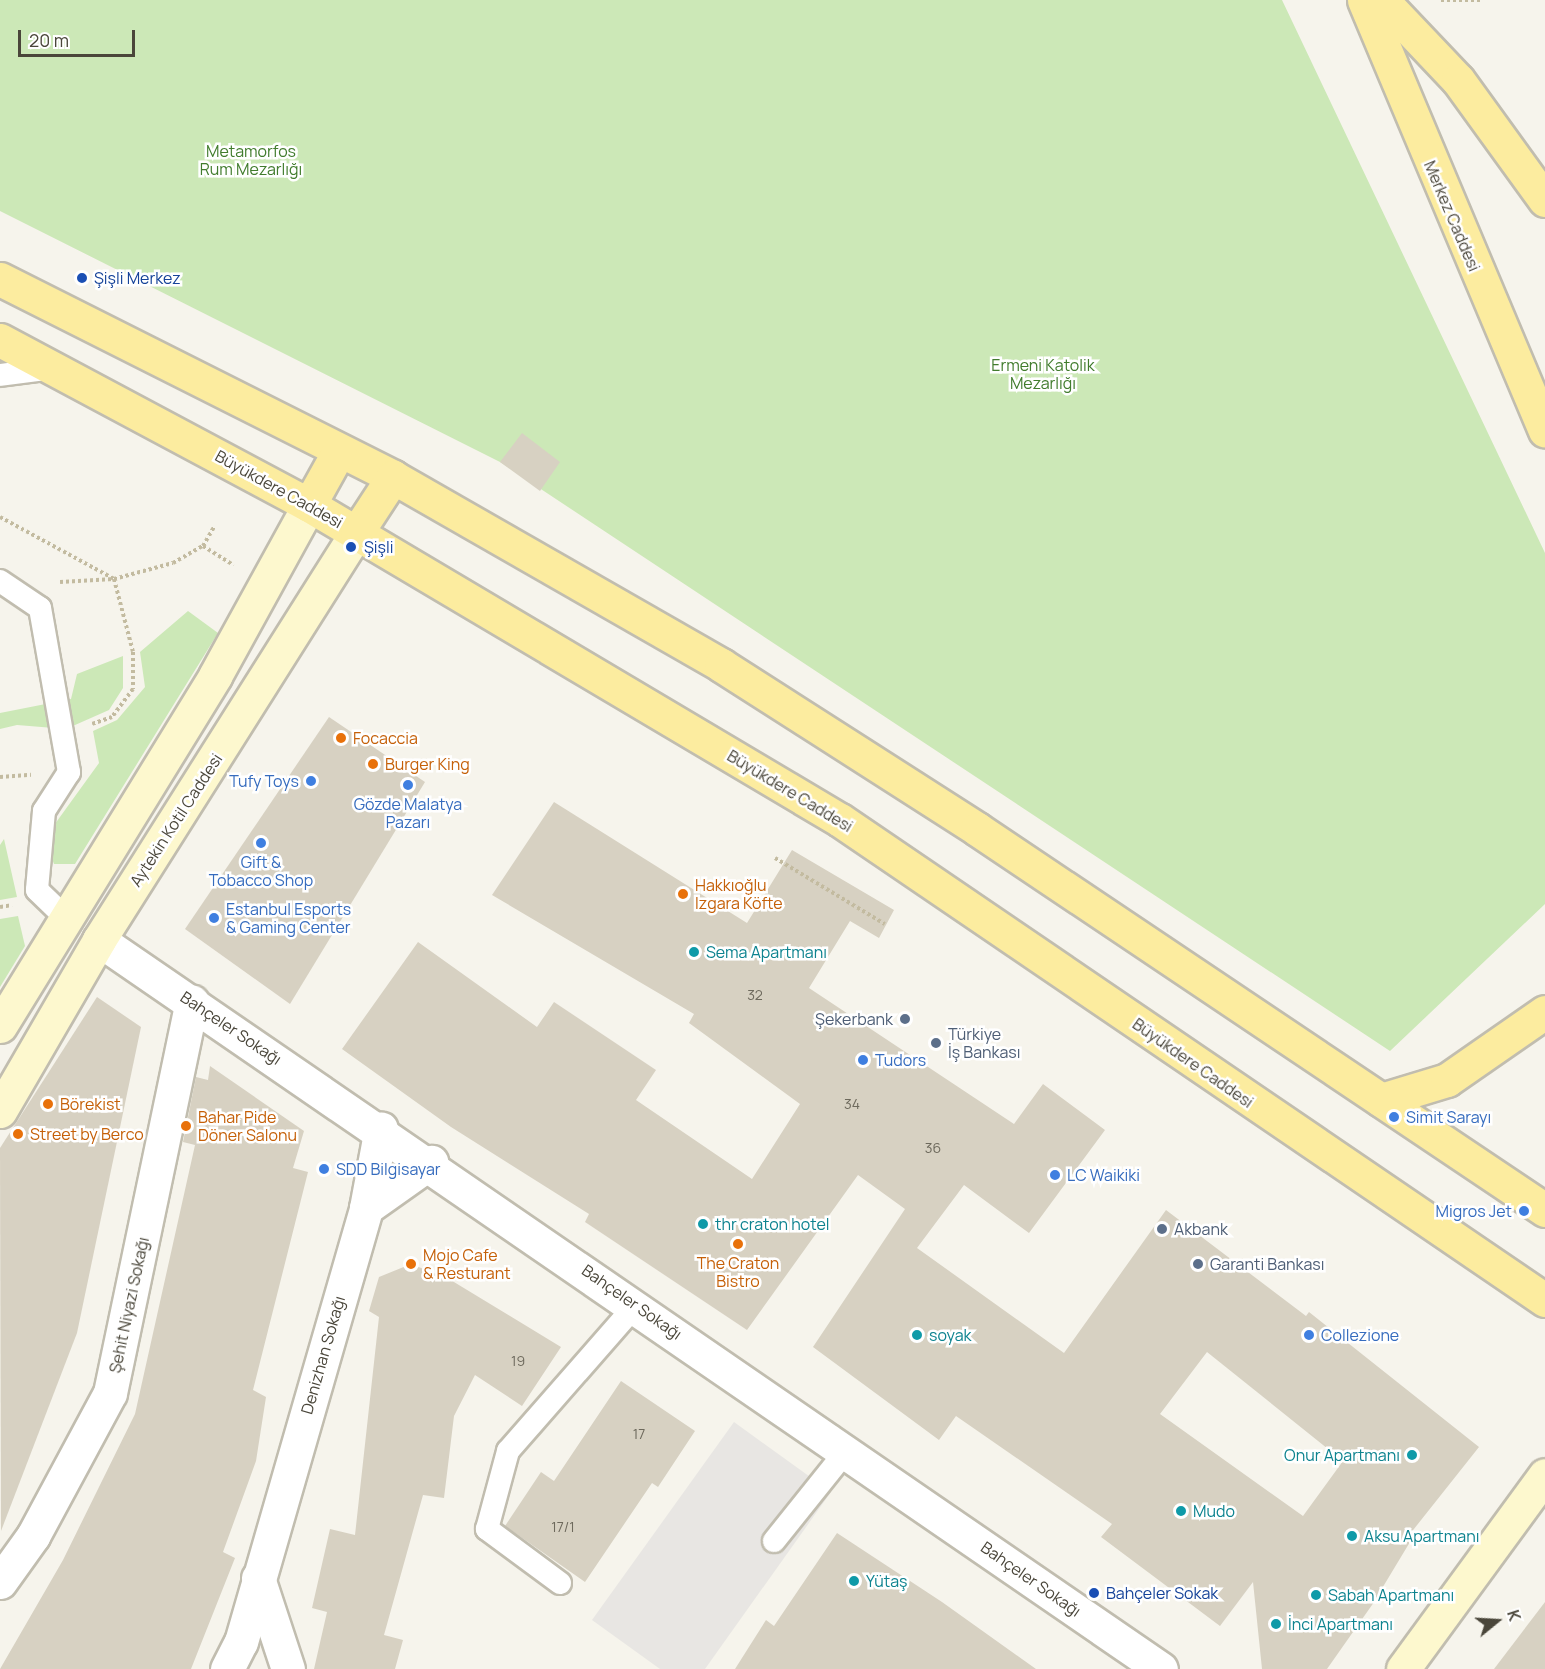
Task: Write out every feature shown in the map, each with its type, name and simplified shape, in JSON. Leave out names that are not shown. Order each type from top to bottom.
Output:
[{"type":"main road","name":"Merkez Caddesi","points":[[1364,0],[1545,430]]},
{"type":"main road","points":[[1382,0],[1458,80],[1545,200]]},
{"type":"main road","points":[[0,279],[393,477],[777,699],[1545,1210]]},
{"type":"main road","name":"Büyükdere Caddesi","points":[[0,340],[357,532],[840,820],[1545,1300]]},
{"type":"main road","points":[[0,1026],[215,676],[339,451]]},
{"type":"main road","points":[[357,532],[393,477]]},
{"type":"main road","name":"Aytekin Kotil Caddesi","points":[[0,1111],[99,940],[357,532]]},
{"type":"main road","points":[[1381,1100],[1447,1080],[1545,1011]]},
{"type":"main road","points":[[1403,1669],[1545,1475]]},
{"type":"street","name":"Bahçeler Sokağı","points":[[99,940],[431,1162],[1161,1669]]},
{"type":"street","name":"Şehit Niyazi Sokağı","points":[[0,1582],[33,1536],[110,1393],[192,1002]]},
{"type":"street","name":"Denizhan Sokağı","points":[[227,1669],[241,1642],[366,1208],[381,1128]]},
{"type":"street","points":[[366,1208],[431,1162]]},
{"type":"street","points":[[258,1578],[288,1669]]},
{"type":"lane","points":[[0,375],[54,368]]},
{"type":"lane","points":[[0,581],[40,608],[69,772],[44,811],[37,890],[66,918]]},
{"type":"lane","points":[[560,1583],[487,1529],[508,1451],[636,1305]]},
{"type":"lane","points":[[774,1541],[847,1450]]},
{"type":"path","points":[[1441,0],[1481,0]]},
{"type":"path","points":[[0,517],[114,579],[133,652],[133,689],[112,717],[88,725],[91,737]]},
{"type":"path","points":[[57,582],[114,579],[173,563],[203,546],[214,527]]},
{"type":"path","points":[[203,546],[245,571]]},
{"type":"path","points":[[775,858],[885,924]]},
{"type":"green space","name":"Ermeni Katolik Mezarlığı","points":[[0,0],[1282,0],[1545,553],[1545,904],[1390,1051],[500,462],[0,211]]},
{"type":"green space","points":[[188,611],[218,633],[75,864],[54,864],[48,848],[52,828],[99,763],[93,731],[117,720],[145,687],[140,652]]},
{"type":"green space","points":[[123,656],[123,688],[109,710],[66,729],[17,725],[0,729],[0,713],[71,699],[77,674]]},
{"type":"green space","points":[[4,839],[17,897],[0,900],[0,845]]},
{"type":"green space","points":[[18,916],[25,946],[0,987],[0,919]]},
{"type":"shaded area","points":[[734,1422],[831,1492],[705,1669],[660,1669],[592,1620]]},
{"type":"building","points":[[522,433],[560,462],[540,491],[500,462]]},
{"type":"building","points":[[329,717],[425,782],[290,1004],[185,929]]},
{"type":"building","points":[[554,802],[747,923],[792,850],[894,910],[879,938],[850,921],[809,988],[1014,1124],[1043,1084],[1105,1130],[1029,1233],[964,1185],[917,1248],[1064,1353],[1166,1210],[1306,1316],[1309,1312],[1479,1447],[1406,1539],[1410,1542],[1372,1605],[1327,1669],[1262,1669],[1253,1582],[1220,1626],[1101,1537],[1112,1524],[956,1416],[939,1440],[813,1347],[905,1209],[858,1175],[747,1330],[585,1222],[589,1214],[451,1127],[342,1049],[418,942],[537,1027],[554,1002],[656,1070],[636,1100],[752,1179],[800,1104],[689,1023],[694,1014],[492,895]],"holes":[[[1207,1352],[1343,1461],[1303,1516],[1160,1414]]]},
{"type":"building","points":[[97,997],[141,1027],[77,1333],[1,1531],[0,1148]]},
{"type":"building","points":[[210,1066],[304,1131],[293,1168],[308,1172],[253,1390],[266,1397],[256,1461],[223,1552],[235,1558],[191,1669],[0,1669],[63,1560],[135,1414],[195,1145],[183,1142],[196,1077],[208,1080]]},
{"type":"building","points":[[411,1264],[449,1279],[561,1347],[522,1406],[475,1375],[454,1416],[444,1498],[423,1495],[384,1635],[403,1640],[395,1669],[314,1669],[327,1612],[312,1608],[330,1529],[355,1535],[379,1317],[369,1311],[379,1277]]},
{"type":"building","points":[[621,1381],[695,1431],[658,1487],[652,1483],[585,1582],[505,1526],[541,1472],[554,1481]]},
{"type":"building","points":[[837,1533],[942,1602],[1036,1669],[735,1669],[766,1620],[774,1626]]},
{"type":"building","points":[[1545,1602],[1545,1669],[1494,1669]]},
{"type":"place","name":"Şişli Merkez","points":[[82,278]]},
{"type":"place","name":"Şişli","points":[[351,547]]},
{"type":"place","name":"Focaccia","points":[[341,738]]},
{"type":"place","name":"Burger King","points":[[373,764]]},
{"type":"place","name":"Tufy Toys","points":[[311,781]]},
{"type":"place","name":"Gözde Malatya Pazarı","points":[[408,785]]},
{"type":"place","name":"Gift & Tobacco Shop","points":[[261,843]]},
{"type":"place","name":"Hakkıoğlu Izgara Köfte","points":[[683,894]]},
{"type":"place","name":"Estanbul Esports & Gaming Center","points":[[214,918]]},
{"type":"place","name":"Sema Apartmanı","points":[[694,952]]},
{"type":"place","name":"Şekerbank","points":[[905,1019]]},
{"type":"place","name":"Türkiye İş Bankası","points":[[936,1043]]},
{"type":"place","name":"Tudors","points":[[863,1060]]},
{"type":"place","name":"Börekist","points":[[48,1104]]},
{"type":"place","name":"Simit Sarayı","points":[[1394,1117]]},
{"type":"place","name":"Bahar Pide Döner Salonu","points":[[186,1126]]},
{"type":"place","name":"Street by Berco","points":[[18,1134]]},
{"type":"place","name":"SDD Bilgisayar","points":[[324,1169]]},
{"type":"place","name":"LC Waikiki","points":[[1055,1175]]},
{"type":"place","name":"Migros Jet","points":[[1524,1211]]},
{"type":"place","name":"thr craton hotel","points":[[703,1224]]},
{"type":"place","name":"Akbank","points":[[1162,1229]]},
{"type":"place","name":"The Craton Bistro","points":[[738,1244]]},
{"type":"place","name":"Mojo Cafe & Resturant","points":[[411,1264]]},
{"type":"place","name":"Garanti Bankası","points":[[1198,1264]]},
{"type":"place","name":"soyak","points":[[917,1335]]},
{"type":"place","name":"Collezione","points":[[1309,1335]]},
{"type":"place","name":"Onur Apartmanı","points":[[1412,1455]]},
{"type":"place","name":"Mudo","points":[[1181,1511]]},
{"type":"place","name":"Aksu Apartmanı","points":[[1352,1536]]},
{"type":"place","name":"Yütaş","points":[[854,1581]]},
{"type":"place","name":"Bahçeler Sokak","points":[[1094,1593]]},
{"type":"place","name":"Sabah Apartmanı","points":[[1316,1595]]},
{"type":"place","name":"İnci Apartmanı","points":[[1276,1624]]},
{"type":"park label","name":"Metamorfos Rum Mezarlığı","points":[[251,160]]}]
